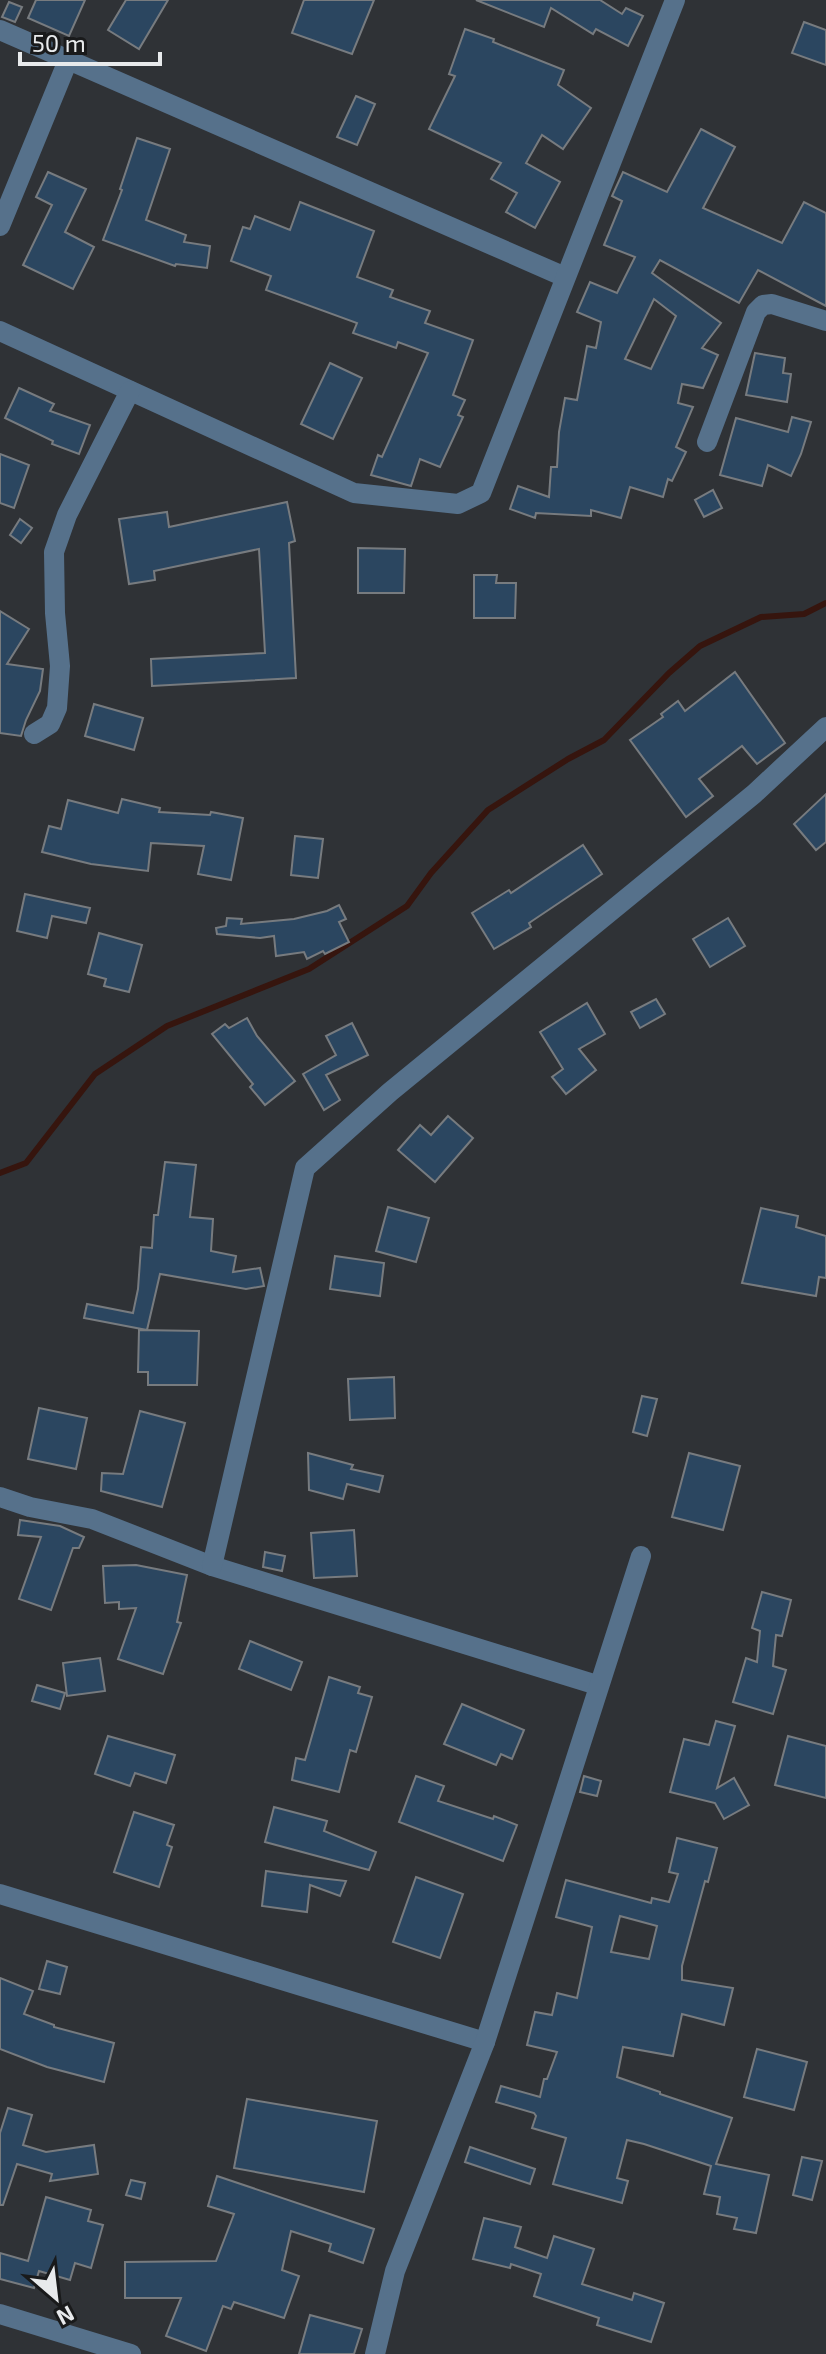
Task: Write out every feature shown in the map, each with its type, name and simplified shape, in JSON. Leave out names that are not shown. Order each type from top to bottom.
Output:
[{"type":"street","points":[[0,331],[354,493],[458,504],[481,493],[675,0]]},
{"type":"street","points":[[0,30],[565,277]]},
{"type":"street","points":[[0,226],[69,58]]},
{"type":"street","points":[[707,442],[756,312],[763,305],[772,304],[826,321]]},
{"type":"street","points":[[34,734],[50,724],[57,708],[60,666],[54,552],[67,515],[130,391]]},
{"type":"street","points":[[212,1566],[305,1168],[402,1082],[754,794],[826,727]]},
{"type":"street","points":[[0,1497],[30,1507],[92,1519],[212,1566],[597,1685]]},
{"type":"street","points":[[375,2354],[395,2271],[485,2042],[597,1685],[641,1556]]},
{"type":"street","points":[[0,1894],[485,2042]]},
{"type":"street","points":[[0,2314],[86,2348],[131,2354]]},
{"type":"building","points":[[36,0],[85,0],[69,36],[28,18]]},
{"type":"building","points":[[126,0],[168,0],[139,49],[108,30]]},
{"type":"building","points":[[304,0],[374,0],[352,54],[292,33]]},
{"type":"building","points":[[476,0],[600,0],[622,14],[626,8],[643,16],[628,46],[596,29],[593,34],[551,8],[544,27]]},
{"type":"building","points":[[9,2],[22,7],[15,22],[2,17]]},
{"type":"building","points":[[804,22],[826,30],[826,65],[792,53]]},
{"type":"building","points":[[465,29],[564,70],[558,85],[591,108],[563,149],[542,135],[526,163],[560,182],[535,228],[506,212],[517,193],[491,179],[501,163],[429,129],[455,76],[449,74]]},
{"type":"building","points":[[356,96],[375,104],[357,145],[337,137]]},
{"type":"building","points":[[701,129],[735,147],[703,208],[782,243],[804,202],[826,213],[826,306],[758,270],[739,303],[660,260],[652,273],[721,323],[702,348],[718,355],[703,388],[682,384],[678,403],[693,407],[676,447],[686,452],[672,481],[668,479],[663,497],[630,487],[621,518],[591,510],[591,516],[536,513],[535,518],[510,509],[518,486],[549,497],[551,467],[557,467],[565,398],[577,400],[587,346],[596,348],[601,322],[577,312],[590,282],[617,293],[635,257],[604,245],[622,201],[612,196],[623,172],[667,192]],"holes":[[[654,299],[676,316],[651,369],[625,359]]]},
{"type":"building","points":[[137,138],[170,149],[146,220],[186,235],[184,242],[210,246],[207,268],[175,266],[103,240]]},
{"type":"building","points":[[48,172],[86,189],[65,232],[94,247],[73,289],[23,265],[52,205],[36,197]]},
{"type":"building","points":[[300,202],[374,231],[357,277],[393,290],[390,297],[430,311],[425,323],[473,340],[453,395],[465,400],[458,415],[463,417],[440,467],[420,459],[411,486],[371,475],[428,353],[398,342],[396,348],[353,333],[357,323],[266,290],[271,276],[231,261],[243,227],[250,229],[255,216],[290,230]]},
{"type":"building","points":[[755,353],[785,358],[783,373],[791,374],[787,402],[746,395]]},
{"type":"building","points":[[330,363],[362,378],[333,439],[301,424]]},
{"type":"building","points":[[19,388],[54,404],[50,411],[90,425],[79,454],[52,444],[53,441],[5,418]]},
{"type":"building","points":[[792,417],[811,422],[791,476],[768,465],[762,486],[720,475],[736,418],[788,432]]},
{"type":"building","points":[[0,454],[29,465],[14,508],[0,503]]},
{"type":"building","points":[[713,490],[722,508],[704,517],[695,500]]},
{"type":"building","points":[[287,502],[295,541],[289,543],[296,678],[152,686],[151,659],[265,653],[259,549],[154,571],[155,580],[129,584],[119,519],[167,512],[169,527]]},
{"type":"building","points":[[20,519],[32,528],[21,543],[10,535]]},
{"type":"building","points":[[358,548],[405,549],[404,593],[358,593]]},
{"type":"building","points":[[474,575],[497,575],[496,583],[516,583],[515,618],[474,618]]},
{"type":"building","points":[[0,611],[29,629],[7,664],[43,669],[40,691],[21,736],[0,733]]},
{"type":"building","points":[[735,672],[785,743],[757,764],[742,746],[699,779],[713,796],[686,817],[630,740],[663,717],[661,714],[678,701],[685,711]]},
{"type":"building","points":[[94,704],[143,718],[134,750],[85,736]]},
{"type":"building","points":[[826,794],[826,842],[816,850],[794,824]]},
{"type":"building","points":[[122,799],[160,808],[159,812],[210,815],[211,812],[243,818],[231,880],[198,874],[204,846],[151,843],[148,871],[91,864],[42,852],[49,826],[61,829],[68,800],[118,813]]},
{"type":"building","points":[[295,836],[323,839],[318,878],[291,875]]},
{"type":"building","points":[[583,845],[602,874],[529,923],[531,927],[494,949],[472,913],[509,890],[511,893]]},
{"type":"building","points":[[25,894],[90,908],[86,923],[52,916],[47,938],[17,931]]},
{"type":"building","points":[[339,905],[346,919],[339,922],[349,942],[307,959],[304,952],[276,956],[274,936],[260,938],[217,934],[216,928],[226,926],[227,918],[242,919],[241,924],[294,919]]},
{"type":"building","points":[[728,918],[745,946],[710,967],[693,939]]},
{"type":"building","points":[[99,933],[142,945],[129,992],[104,986],[106,979],[88,974]]},
{"type":"building","points":[[656,999],[665,1014],[640,1028],[631,1012]]},
{"type":"building","points":[[587,1003],[605,1034],[579,1049],[596,1070],[566,1094],[552,1077],[563,1069],[540,1032]]},
{"type":"building","points":[[247,1018],[257,1036],[295,1081],[265,1105],[250,1087],[253,1084],[212,1034],[225,1024],[229,1028]]},
{"type":"building","points":[[352,1023],[368,1055],[326,1075],[340,1100],[324,1110],[303,1074],[336,1055],[326,1036]]},
{"type":"building","points":[[448,1116],[473,1138],[435,1182],[398,1150],[420,1125],[431,1135]]},
{"type":"building","points":[[165,1162],[196,1165],[190,1217],[213,1219],[211,1251],[236,1256],[233,1272],[260,1268],[264,1286],[246,1289],[160,1274],[147,1330],[84,1318],[87,1304],[133,1313],[141,1247],[152,1248],[154,1215],[158,1215]]},
{"type":"building","points":[[388,1207],[429,1218],[416,1262],[376,1251]]},
{"type":"building","points":[[761,1208],[798,1216],[796,1227],[826,1236],[826,1278],[819,1277],[816,1296],[742,1283]]},
{"type":"building","points":[[335,1256],[384,1263],[380,1296],[330,1289]]},
{"type":"building","points":[[139,1330],[199,1331],[197,1385],[148,1385],[148,1372],[138,1372]]},
{"type":"building","points":[[394,1377],[395,1418],[350,1420],[348,1379]]},
{"type":"building","points":[[642,1396],[657,1399],[647,1436],[633,1432]]},
{"type":"building","points":[[39,1408],[87,1418],[76,1469],[28,1459]]},
{"type":"building","points":[[140,1411],[185,1423],[162,1507],[101,1491],[102,1473],[123,1474]]},
{"type":"building","points":[[308,1453],[353,1465],[351,1469],[383,1476],[379,1492],[347,1484],[343,1499],[309,1490]]},
{"type":"building","points":[[689,1453],[740,1466],[723,1530],[672,1517]]},
{"type":"building","points":[[20,1520],[60,1526],[84,1537],[79,1548],[73,1548],[51,1610],[19,1599],[41,1537],[18,1535]]},
{"type":"building","points":[[354,1530],[357,1576],[314,1578],[311,1533]]},
{"type":"building","points":[[265,1552],[285,1556],[282,1571],[263,1567]]},
{"type":"building","points":[[136,1565],[187,1575],[177,1622],[181,1623],[163,1674],[118,1659],[136,1608],[119,1609],[119,1602],[105,1603],[103,1566]]},
{"type":"building","points":[[762,1592],[791,1600],[782,1636],[776,1635],[773,1666],[786,1670],[773,1714],[733,1702],[746,1658],[757,1662],[760,1631],[752,1628]]},
{"type":"building","points":[[250,1641],[302,1662],[291,1690],[239,1669]]},
{"type":"building","points":[[100,1658],[105,1691],[67,1696],[63,1663]]},
{"type":"building","points":[[329,1677],[360,1687],[358,1693],[372,1697],[356,1752],[350,1750],[339,1792],[292,1780],[296,1758],[305,1760]]},
{"type":"building","points":[[37,1685],[65,1693],[60,1709],[32,1701]]},
{"type":"building","points":[[462,1704],[524,1730],[512,1759],[501,1754],[496,1765],[444,1744]]},
{"type":"building","points":[[716,1721],[735,1726],[717,1788],[734,1778],[749,1805],[724,1819],[715,1803],[670,1792],[684,1739],[709,1745]]},
{"type":"building","points":[[108,1736],[175,1755],[166,1783],[135,1773],[130,1786],[95,1774]]},
{"type":"building","points":[[788,1736],[826,1746],[826,1798],[775,1785]]},
{"type":"building","points":[[416,1776],[444,1786],[438,1801],[517,1825],[503,1861],[399,1822]]},
{"type":"building","points":[[584,1776],[601,1781],[597,1796],[580,1792]]},
{"type":"building","points":[[274,1807],[327,1821],[324,1831],[376,1852],[369,1870],[265,1842]]},
{"type":"building","points":[[134,1812],[174,1825],[167,1845],[172,1847],[159,1887],[114,1872]]},
{"type":"building","points":[[677,1838],[717,1848],[682,1966],[682,1980],[733,1988],[724,2025],[682,2014],[673,2056],[623,2047],[617,2077],[732,2118],[716,2164],[769,2175],[756,2233],[734,2229],[737,2218],[717,2214],[720,2197],[704,2194],[711,2166],[644,2144],[627,2140],[617,2178],[628,2181],[622,2203],[553,2184],[566,2138],[532,2128],[534,2113],[496,2102],[501,2086],[540,2097],[544,2079],[547,2079],[557,2052],[527,2045],[535,2012],[552,2015],[557,1993],[577,1998],[592,1927],[556,1917],[566,1880],[651,1903],[652,1898],[669,1902],[678,1874],[669,1872]],"holes":[[[620,1916],[657,1926],[649,1959],[611,1952]]]},
{"type":"building","points":[[266,1871],[346,1881],[340,1896],[310,1885],[307,1912],[262,1906]]},
{"type":"building","points":[[416,1877],[463,1894],[440,1958],[393,1942]]},
{"type":"building","points":[[47,1961],[67,1967],[60,1994],[39,1989]]},
{"type":"building","points":[[0,1978],[33,1991],[24,2014],[54,2027],[114,2043],[104,2082],[47,2067],[0,2049]]},
{"type":"building","points":[[757,2049],[807,2062],[794,2110],[744,2097]]},
{"type":"building","points":[[247,2099],[377,2121],[364,2192],[234,2168]]},
{"type":"building","points":[[8,2108],[32,2115],[23,2145],[46,2152],[94,2145],[98,2174],[50,2181],[52,2174],[17,2164],[3,2205],[0,2205],[0,2133]]},
{"type":"building","points":[[470,2147],[535,2169],[530,2184],[465,2162]]},
{"type":"building","points":[[802,2157],[822,2161],[812,2200],[793,2195]]},
{"type":"building","points":[[217,2176],[374,2229],[363,2263],[329,2251],[331,2244],[291,2231],[282,2270],[299,2276],[284,2318],[234,2302],[231,2309],[223,2306],[206,2351],[166,2336],[181,2298],[125,2298],[125,2262],[216,2261],[234,2214],[208,2206]]},
{"type":"building","points":[[131,2180],[145,2183],[141,2199],[126,2195]]},
{"type":"building","points":[[46,2197],[91,2210],[88,2221],[103,2225],[91,2268],[75,2263],[70,2280],[39,2271],[34,2288],[0,2279],[0,2253],[28,2261]]},
{"type":"building","points":[[484,2218],[521,2227],[515,2247],[547,2258],[554,2236],[594,2249],[582,2284],[632,2300],[634,2293],[664,2303],[651,2342],[597,2325],[599,2318],[534,2296],[541,2274],[511,2264],[510,2268],[473,2259]]},
{"type":"building","points":[[310,2315],[362,2329],[354,2354],[299,2354]]},
{"type":"waterway","points":[[0,1173],[26,1163],[95,1074],[167,1026],[309,969],[407,906],[431,873],[488,810],[604,740],[700,646],[761,617],[804,614],[826,603]]}]
